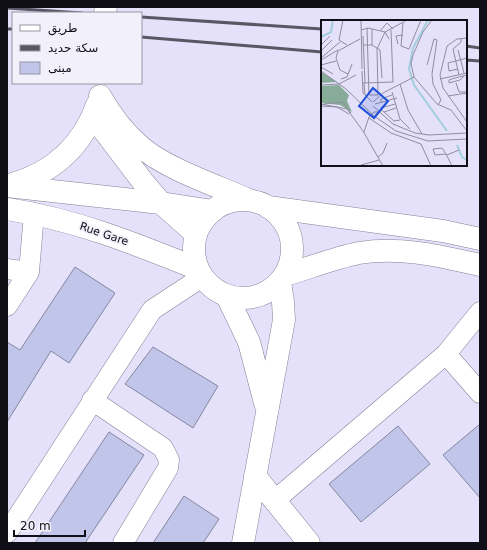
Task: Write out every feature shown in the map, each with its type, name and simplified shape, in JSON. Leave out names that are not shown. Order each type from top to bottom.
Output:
[{"type":"main road","points":[[7,186],[41,173],[57,163],[72,150],[83,135],[98,99]]},
{"type":"main road","points":[[98,99],[125,161],[161,203],[196,234]]},
{"type":"main road","points":[[98,99],[125,132],[152,156],[259,204],[280,217],[288,230],[292,245],[291,260],[282,278],[269,291],[255,297],[241,298],[227,296],[213,288],[200,273],[195,258],[194,246],[196,234],[203,221],[213,211],[231,202],[259,204],[443,231],[480,239]]},
{"type":"main road","points":[[7,186],[161,203],[213,211]]},
{"type":"main road","name":"Rue Gare","points":[[7,209],[34,213],[115,236],[200,273]]},
{"type":"main road","points":[[282,278],[359,253],[396,251],[431,254],[480,265]]},
{"type":"main road","points":[[243,543],[266,411],[284,320],[282,278]]},
{"type":"main road","points":[[227,296],[249,342],[266,411]]},
{"type":"main road","points":[[255,476],[309,543]]},
{"type":"street","points":[[7,306],[29,272],[34,213]]},
{"type":"street","points":[[7,269],[29,272]]},
{"type":"street","points":[[7,533],[92,400],[152,310],[200,273]]},
{"type":"street","points":[[274,501],[446,354],[480,312]]},
{"type":"street","points":[[446,354],[480,393]]},
{"type":"street","points":[[92,400],[163,448],[169,460],[168,468],[123,543]]},
{"type":"building","points":[[75,267],[115,293],[69,363],[51,351],[7,422],[7,342],[20,350]]},
{"type":"building","points":[[153,347],[218,386],[193,428],[125,384]]},
{"type":"building","points":[[480,424],[480,498],[443,455]]},
{"type":"building","points":[[398,426],[430,464],[361,522],[329,484]]},
{"type":"building","points":[[109,432],[144,455],[85,543],[35,543]]},
{"type":"building","points":[[184,496],[219,519],[203,543],[153,543]]},
{"type":"railway","points":[[7,8],[67,12]]},
{"type":"railway","points":[[142,17],[321,29]]},
{"type":"railway","points":[[7,29],[12,29]]},
{"type":"railway","points":[[142,37],[321,52]]},
{"type":"railway","points":[[467,46],[480,48]]},
{"type":"railway","points":[[467,60],[480,61]]}]
